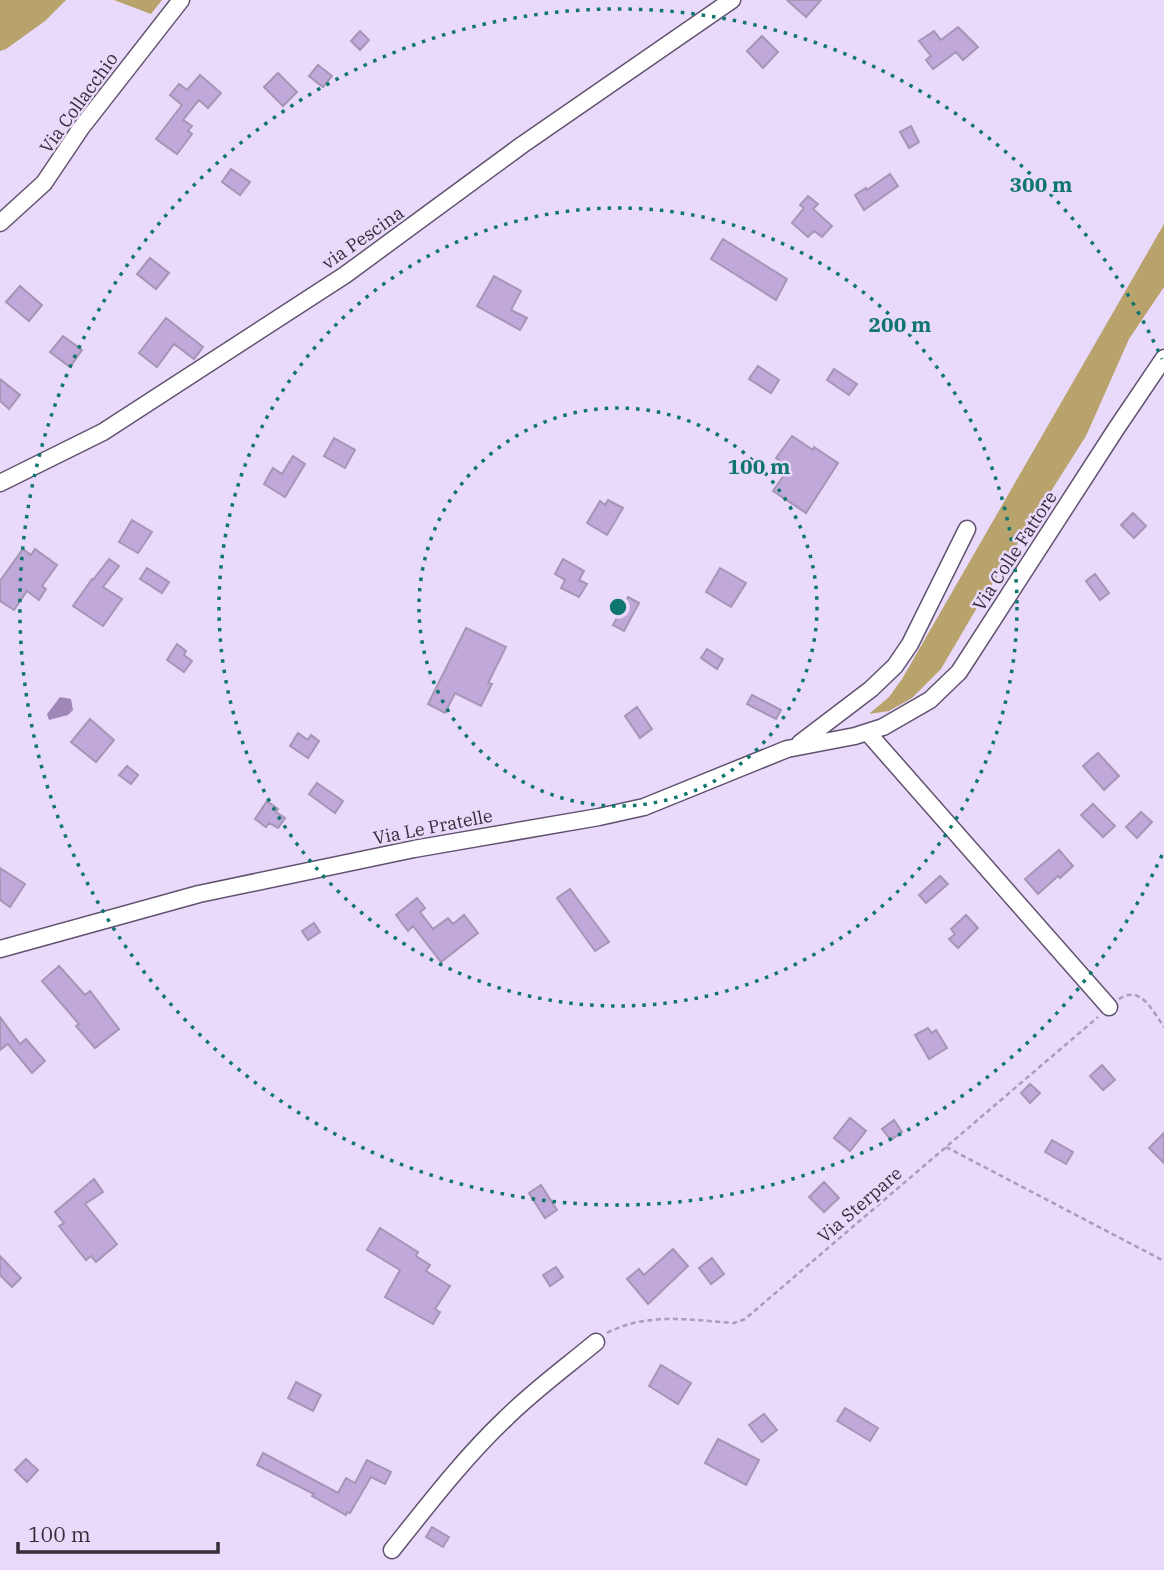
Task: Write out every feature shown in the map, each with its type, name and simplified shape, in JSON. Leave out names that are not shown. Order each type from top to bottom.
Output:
[{"type":"street","name":"Via Collacchio","points":[[0,223],[44,183],[81,128],[181,0]]},
{"type":"street","name":"via Pescina","points":[[0,483],[109,429],[226,350],[345,275],[539,133],[732,0]]},
{"type":"street","name":"Via Colle Fattore","points":[[868,733],[916,710],[942,692],[955,678],[1164,358]]},
{"type":"street","points":[[795,747],[871,689],[895,666],[914,637],[967,529]]},
{"type":"street","name":"Via Le Pratelle","points":[[0,949],[199,894],[414,849],[644,807],[795,747],[868,733]]},
{"type":"street","points":[[868,733],[1109,1007]]},
{"type":"street","points":[[392,1550],[460,1467],[498,1426],[596,1342]]},
{"type":"path","points":[[1109,1007],[1124,995],[1137,995],[1145,1000],[1164,1027]]},
{"type":"path","name":"Via Sterpare","points":[[596,1342],[620,1326],[642,1320],[660,1318],[734,1323],[745,1319],[1109,1007]]},
{"type":"path","points":[[946,1147],[1164,1261]]},
{"type":"shaded area","points":[[0,0],[66,0],[45,21],[0,51]]},
{"type":"shaded area","points":[[114,0],[162,0],[151,14]]},
{"type":"shaded area","points":[[1164,224],[1164,287],[1129,339],[1086,436],[941,669],[912,698],[889,711],[869,714],[889,697],[902,679]]},
{"type":"shaded area","points":[[60,697],[71,699],[73,710],[68,715],[49,720],[47,714]]},
{"type":"building","points":[[787,0],[821,0],[806,17]]},
{"type":"building","points":[[958,27],[978,47],[963,60],[956,52],[933,69],[926,60],[931,56],[919,41],[934,31],[941,40]]},
{"type":"building","points":[[360,31],[369,40],[360,50],[351,41]]},
{"type":"building","points":[[762,36],[778,52],[763,68],[747,51]]},
{"type":"building","points":[[318,65],[332,76],[323,87],[309,76]]},
{"type":"building","points":[[278,73],[297,92],[283,106],[264,87]]},
{"type":"building","points":[[200,75],[221,93],[208,108],[199,100],[183,120],[192,126],[188,131],[192,134],[177,154],[156,139],[182,105],[170,95],[179,84],[187,90]]},
{"type":"building","points":[[911,126],[919,142],[909,148],[900,132]]},
{"type":"building","points":[[231,169],[250,182],[240,195],[222,182]]},
{"type":"building","points":[[890,174],[898,186],[864,210],[855,195]]},
{"type":"building","points":[[808,196],[818,204],[813,209],[832,226],[822,237],[814,231],[808,237],[792,223],[804,208],[800,205]]},
{"type":"building","points":[[723,239],[787,279],[776,300],[711,259]]},
{"type":"building","points":[[150,258],[169,273],[156,289],[137,274]]},
{"type":"building","points":[[494,276],[521,291],[511,310],[527,318],[520,330],[477,306]]},
{"type":"building","points":[[20,286],[42,305],[29,321],[6,302]]},
{"type":"building","points":[[166,318],[203,347],[194,359],[174,344],[157,367],[139,353]]},
{"type":"building","points":[[63,336],[82,350],[70,367],[50,352]]},
{"type":"building","points":[[758,366],[779,380],[771,393],[749,379]]},
{"type":"building","points":[[834,369],[857,384],[849,395],[827,380]]},
{"type":"building","points":[[0,379],[20,395],[9,409],[0,401]]},
{"type":"building","points":[[792,436],[838,463],[806,513],[773,491],[789,468],[776,458]]},
{"type":"building","points":[[334,438],[355,450],[345,468],[324,456]]},
{"type":"building","points":[[293,456],[305,464],[285,497],[264,484],[273,468],[282,474]]},
{"type":"building","points":[[608,500],[623,508],[607,535],[587,523],[600,501],[605,505]]},
{"type":"building","points":[[1133,513],[1146,526],[1134,538],[1121,525]]},
{"type":"building","points":[[132,520],[152,532],[138,553],[119,542]]},
{"type":"building","points":[[23,549],[31,555],[35,549],[57,565],[42,586],[46,589],[39,600],[27,591],[14,610],[0,601],[0,581]]},
{"type":"building","points":[[109,559],[119,566],[103,587],[122,599],[103,626],[73,606]]},
{"type":"building","points":[[563,559],[584,571],[579,580],[587,584],[579,597],[561,588],[565,580],[555,574]]},
{"type":"building","points":[[147,568],[169,582],[162,593],[140,579]]},
{"type":"building","points":[[720,568],[746,583],[731,607],[706,592]]},
{"type":"building","points":[[1095,574],[1109,593],[1100,600],[1086,581]]},
{"type":"building","points":[[628,597],[639,603],[624,631],[613,625]]},
{"type":"building","points":[[466,628],[506,647],[488,683],[492,684],[481,706],[455,693],[445,713],[428,704]]},
{"type":"building","points":[[177,644],[186,651],[184,655],[192,661],[184,672],[167,660]]},
{"type":"building","points":[[707,649],[723,659],[717,669],[701,658]]},
{"type":"building","points":[[752,695],[781,710],[776,719],[747,704]]},
{"type":"building","points":[[637,707],[652,729],[640,738],[625,716]]},
{"type":"building","points":[[90,719],[114,740],[96,762],[71,742]]},
{"type":"building","points":[[298,733],[308,740],[311,735],[319,741],[308,758],[290,746]]},
{"type":"building","points":[[1098,753],[1119,776],[1104,790],[1083,766]]},
{"type":"building","points":[[127,766],[138,775],[131,784],[119,775]]},
{"type":"building","points":[[317,783],[343,801],[335,813],[309,794]]},
{"type":"building","points":[[267,801],[285,818],[278,828],[269,823],[266,827],[255,819]]},
{"type":"building","points":[[1093,804],[1115,826],[1103,837],[1081,815]]},
{"type":"building","points":[[1141,812],[1152,822],[1137,838],[1126,827]]},
{"type":"building","points":[[1059,850],[1073,866],[1038,894],[1025,879]]},
{"type":"building","points":[[0,868],[25,884],[10,907],[0,900]]},
{"type":"building","points":[[940,876],[948,884],[926,903],[919,895]]},
{"type":"building","points":[[570,889],[609,942],[595,951],[557,898]]},
{"type":"building","points":[[417,898],[425,908],[420,912],[433,929],[448,918],[453,924],[464,915],[478,933],[441,962],[413,926],[408,931],[396,915]]},
{"type":"building","points":[[966,915],[978,928],[958,948],[949,939],[955,934],[951,929]]},
{"type":"building","points":[[314,923],[320,932],[308,940],[302,931]]},
{"type":"building","points":[[59,966],[85,995],[90,991],[119,1029],[95,1048],[76,1026],[79,1024],[42,981]]},
{"type":"building","points":[[0,1017],[20,1044],[26,1039],[45,1061],[32,1073],[8,1044],[0,1050]]},
{"type":"building","points":[[928,1028],[932,1033],[936,1030],[947,1048],[929,1059],[915,1035]]},
{"type":"building","points":[[1102,1065],[1115,1080],[1103,1090],[1090,1076]]},
{"type":"building","points":[[1030,1084],[1040,1093],[1030,1103],[1021,1093]]},
{"type":"building","points":[[850,1118],[866,1131],[850,1151],[834,1138]]},
{"type":"building","points":[[894,1120],[902,1132],[891,1140],[882,1129]]},
{"type":"building","points":[[1164,1133],[1164,1163],[1149,1148]]},
{"type":"building","points":[[1052,1140],[1073,1152],[1066,1164],[1045,1152]]},
{"type":"building","points":[[94,1179],[103,1192],[85,1204],[117,1244],[96,1262],[91,1256],[86,1260],[59,1226],[64,1223],[55,1212]]},
{"type":"building","points":[[824,1182],[839,1198],[824,1212],[809,1197]]},
{"type":"building","points":[[541,1185],[557,1210],[545,1218],[529,1193]]},
{"type":"building","points":[[380,1228],[418,1252],[416,1256],[430,1265],[426,1271],[450,1286],[435,1309],[440,1312],[433,1324],[385,1297],[400,1270],[367,1250]]},
{"type":"building","points":[[673,1249],[688,1266],[648,1304],[627,1279],[639,1269],[644,1275]]},
{"type":"building","points":[[0,1256],[21,1278],[12,1287],[0,1275]]},
{"type":"building","points":[[712,1258],[724,1274],[711,1284],[699,1268]]},
{"type":"building","points":[[556,1267],[563,1277],[550,1286],[543,1275]]},
{"type":"building","points":[[661,1365],[691,1383],[678,1404],[649,1386]]},
{"type":"building","points":[[296,1382],[321,1395],[313,1411],[288,1398]]},
{"type":"building","points":[[845,1408],[878,1428],[870,1441],[837,1421]]},
{"type":"building","points":[[764,1414],[777,1430],[762,1442],[749,1425]]},
{"type":"building","points":[[718,1439],[759,1460],[746,1485],[705,1463]]},
{"type":"building","points":[[263,1453],[338,1493],[346,1478],[355,1483],[367,1460],[391,1472],[385,1484],[371,1477],[350,1513],[347,1512],[346,1515],[312,1496],[314,1494],[257,1465]]},
{"type":"building","points":[[26,1459],[38,1470],[27,1482],[15,1470]]},
{"type":"building","points":[[432,1527],[449,1537],[443,1547],[426,1537]]}]
